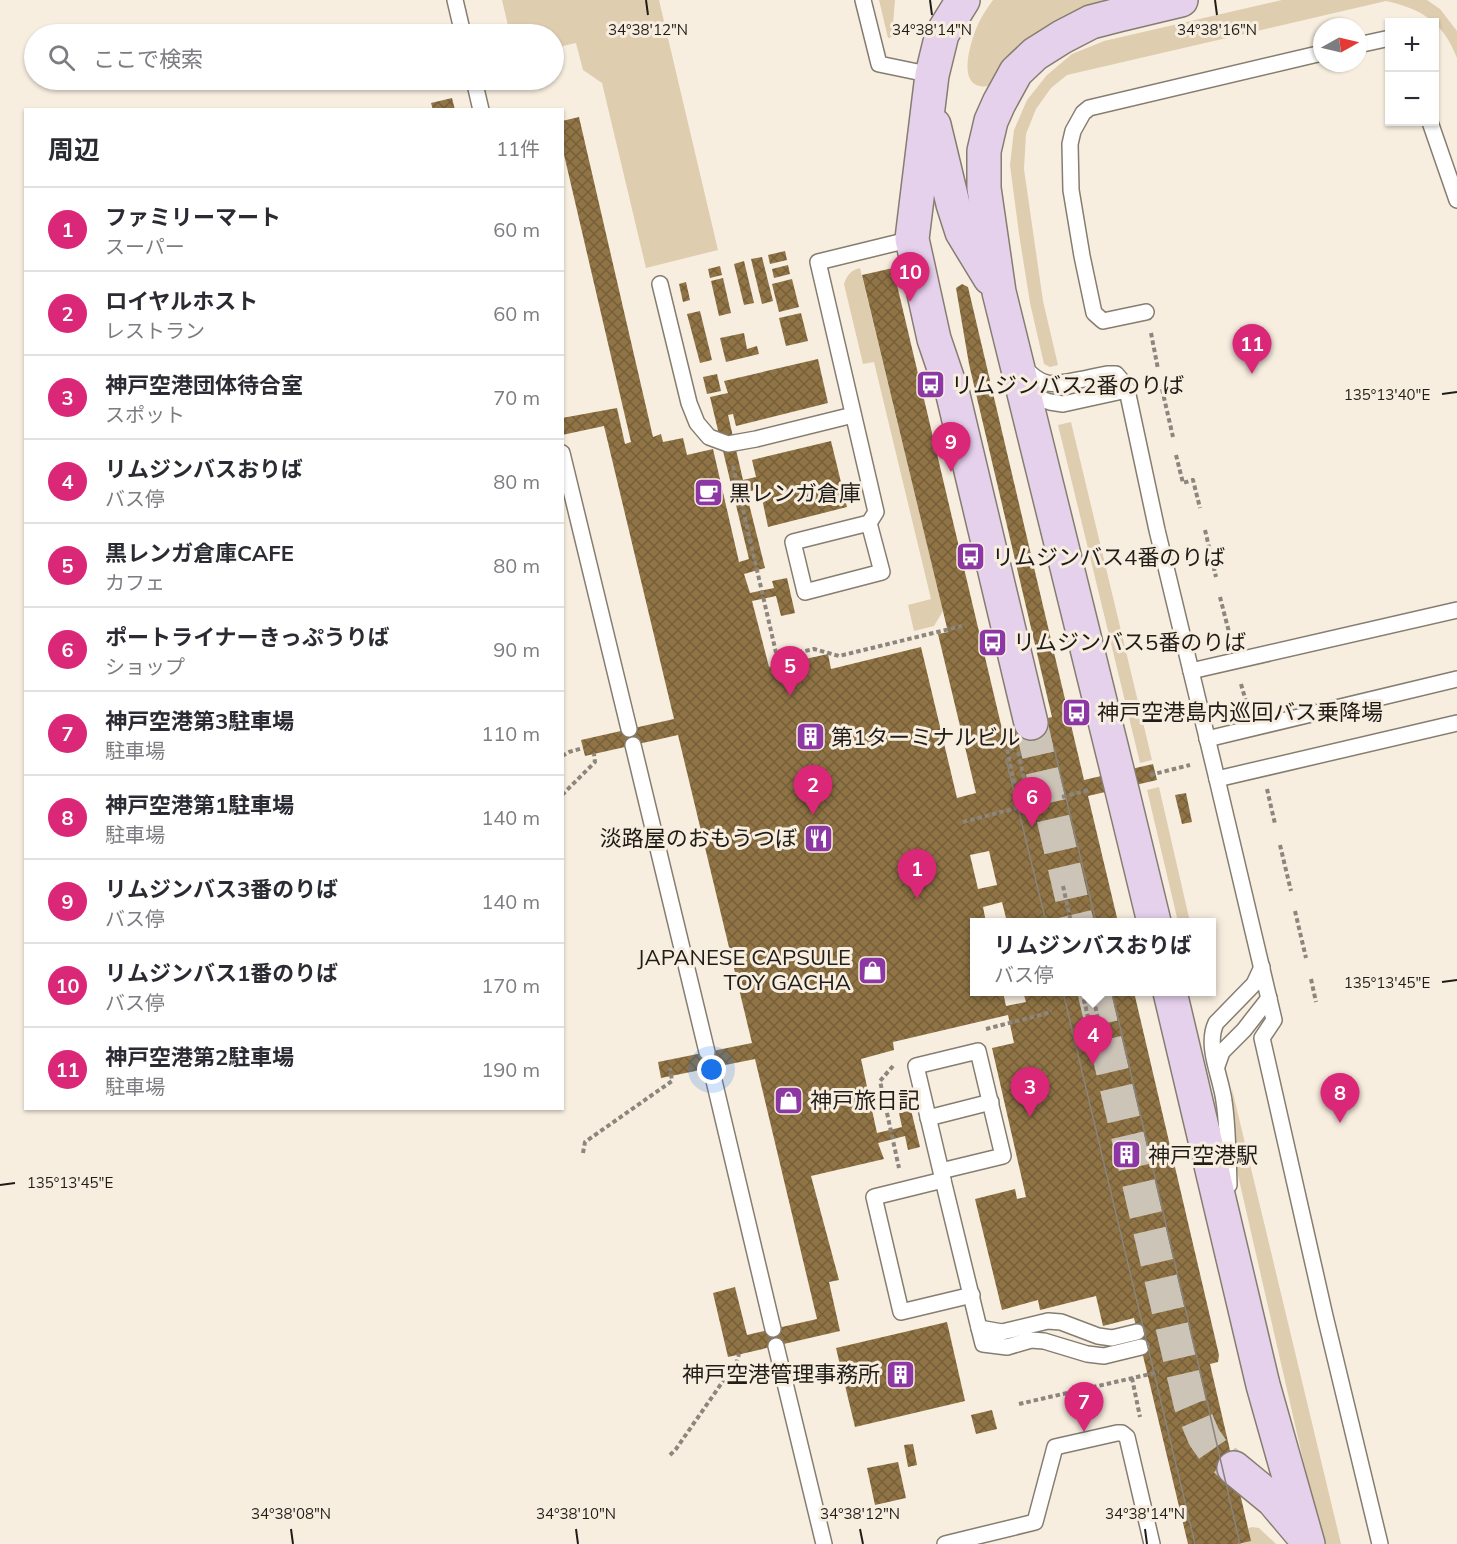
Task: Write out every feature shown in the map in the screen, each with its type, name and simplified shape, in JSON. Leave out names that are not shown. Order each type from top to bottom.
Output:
[{"type":"street","points":[[963,0],[942,34],[930,89],[912,240],[934,339],[953,395],[1024,737]]},
{"type":"street","points":[[1153,918],[999,292],[984,188],[984,151],[991,121],[1016,72],[1035,54],[1091,22],[1181,0]]},
{"type":"street","points":[[930,89],[952,204],[962,232],[999,292]]},
{"type":"street","points":[[1171,996],[1263,1385],[1308,1544]]},
{"type":"street","points":[[1234,1468],[1274,1500],[1308,1544]]},
{"type":"lane","points":[[455,0],[461,24]]},
{"type":"lane","points":[[863,0],[879,64],[930,89]]},
{"type":"lane","points":[[1367,43],[1385,39]]},
{"type":"lane","points":[[1146,312],[1103,321],[1094,313],[1071,190],[1070,144],[1073,131],[1083,113],[1089,108],[1313,55]]},
{"type":"lane","points":[[476,90],[481,108]]},
{"type":"lane","points":[[1432,126],[1457,200]]},
{"type":"lane","points":[[869,523],[882,572],[805,592],[793,542],[869,523],[876,512],[818,262],[912,240]]},
{"type":"lane","points":[[660,284],[690,403],[697,423],[709,437],[728,444],[853,415]]},
{"type":"lane","points":[[1017,367],[1027,390],[1035,397],[1050,402],[1063,404],[1127,390]]},
{"type":"lane","points":[[1017,367],[1048,384],[1116,374],[1127,390],[1157,530],[1274,1020],[1262,1038],[1380,1544]]},
{"type":"lane","points":[[564,461],[629,729]]},
{"type":"lane","points":[[1191,671],[1457,610]]},
{"type":"lane","points":[[1207,739],[1457,679]]},
{"type":"lane","points":[[1217,779],[1457,723]]},
{"type":"lane","points":[[633,745],[707,1052]]},
{"type":"lane","points":[[1234,1257],[1224,1100],[1211,1044],[1212,1030],[1254,984],[1262,967]]},
{"type":"lane","points":[[1217,1066],[1222,1052],[1244,1030],[1269,998]]},
{"type":"lane","points":[[972,1295],[901,1312],[874,1197],[942,1176],[1003,1156],[978,1052],[916,1066],[942,1176],[972,1295],[979,1328],[983,1344],[1007,1347],[1031,1340],[1044,1341],[1088,1354],[1104,1356],[1139,1339],[1098,1336],[1061,1322],[1048,1321],[1002,1332],[979,1328]]},
{"type":"lane","points":[[711,1068],[773,1329]]},
{"type":"lane","points":[[928,1118],[991,1102]]},
{"type":"lane","points":[[776,1346],[824,1544]]},
{"type":"lane","points":[[945,1544],[1035,1522],[1056,1447],[1117,1433],[1122,1433],[1127,1437],[1152,1544]]},
{"type":"path","points":[[1146,312],[1158,369]]},
{"type":"path","points":[[1162,388],[1173,437]]},
{"type":"path","points":[[1176,455],[1183,483],[1193,480],[1200,508]]},
{"type":"path","points":[[1205,530],[1216,577]]},
{"type":"path","points":[[1220,597],[1227,624]]},
{"type":"path","points":[[1241,683],[1247,706]]},
{"type":"path","points":[[1024,737],[1025,783]]},
{"type":"path","points":[[564,755],[583,748]]},
{"type":"path","points":[[564,793],[596,762],[594,754]]},
{"type":"path","points":[[1008,755],[1015,786]]},
{"type":"path","points":[[1143,776],[1190,765]]},
{"type":"path","points":[[1266,786],[1275,824]]},
{"type":"path","points":[[1062,797],[1089,790]]},
{"type":"path","points":[[963,822],[1032,804]]},
{"type":"path","points":[[1280,845],[1291,891]]},
{"type":"path","points":[[1063,886],[1070,918]]},
{"type":"path","points":[[1295,911],[1306,958]]},
{"type":"path","points":[[1311,979],[1316,1002]]},
{"type":"path","points":[[1083,996],[1093,1038]]},
{"type":"path","points":[[1093,996],[1102,1036]]},
{"type":"path","points":[[583,1153],[585,1142],[672,1081],[670,1068]]},
{"type":"path","points":[[670,1455],[737,1361],[739,1354]]},
{"type":"path","points":[[1019,1404],[1159,1372]]},
{"type":"shaded area","points":[[502,0],[659,0],[718,250],[646,268],[602,83],[583,70],[576,43],[564,46],[564,24],[508,24]]},
{"type":"shaded area","points":[[879,0],[895,0],[892,37],[888,38]]},
{"type":"shaded area","points":[[993,0],[1116,0],[1080,9],[1040,31],[1017,51],[989,86],[979,86],[972,82],[969,75],[968,56],[978,25]]},
{"type":"shaded area","points":[[1282,0],[1427,0],[1440,9],[1457,31],[1457,58],[1439,27],[1439,18],[1428,18],[1410,8],[1386,1],[1067,75],[1051,88],[1036,109],[1026,134],[1024,169],[1043,301],[1058,365],[1050,367],[1044,364],[1030,303],[1019,234],[1010,165],[1014,130],[1027,100],[1047,75],[1072,54],[1104,41]]},
{"type":"shaded area","points":[[860,268],[943,611],[934,626],[914,631],[908,605],[931,599],[874,362],[863,364],[844,284],[850,273]]},
{"type":"shaded area","points":[[1071,422],[1152,760],[1140,763],[1058,425]]},
{"type":"shaded area","points":[[1159,787],[1189,918],[1177,918],[1147,790]]},
{"type":"shaded area","points":[[1232,1089],[1341,1544],[1323,1544],[1314,1508],[1235,1162]]},
{"type":"shaded area","points":[[1252,1527],[1259,1528],[1276,1544],[1234,1544],[1242,1531]]},
{"type":"building","points":[[452,98],[454,108],[432,108],[431,103]]},
{"type":"building","points":[[579,117],[653,437],[661,434],[663,442],[683,438],[687,455],[713,449],[739,562],[749,559],[710,397],[728,393],[724,381],[818,359],[828,403],[736,426],[733,414],[728,415],[743,480],[756,477],[752,460],[831,441],[847,507],[768,527],[760,489],[746,492],[765,568],[744,574],[750,593],[774,588],[772,581],[787,578],[795,613],[781,616],[776,596],[752,601],[769,667],[828,654],[831,669],[921,647],[957,798],[976,793],[938,634],[948,632],[862,275],[893,268],[1002,729],[1052,717],[969,364],[956,288],[962,284],[968,287],[1084,780],[1153,764],[1157,780],[1088,796],[1117,918],[1006,918],[1002,902],[983,907],[985,918],[970,918],[970,996],[1004,996],[1006,1006],[1026,1002],[1024,996],[1135,996],[1219,1355],[1218,1362],[1210,1364],[1251,1541],[1237,1544],[1188,1544],[1134,1318],[1103,1326],[1096,1296],[1040,1310],[1038,1300],[1002,1310],[975,1199],[1015,1189],[1017,1199],[1026,1197],[992,1048],[1014,1043],[1008,1015],[893,1042],[894,1050],[861,1059],[877,1133],[902,1127],[899,1113],[911,1110],[920,1147],[908,1150],[905,1136],[878,1143],[884,1159],[811,1176],[839,1280],[829,1282],[840,1331],[728,1357],[713,1293],[735,1287],[747,1335],[817,1319],[755,1059],[661,1078],[658,1062],[752,1043],[678,735],[585,756],[581,740],[674,719],[604,426],[564,435],[564,418],[617,408],[625,444],[631,442],[564,155],[564,121]],"holes":[[[989,851],[997,885],[978,889],[970,855]]]},
{"type":"building","points":[[785,251],[787,260],[770,264],[768,255]]},
{"type":"building","points":[[762,257],[773,301],[762,304],[751,259]]},
{"type":"building","points":[[744,261],[754,303],[744,305],[734,264]]},
{"type":"building","points":[[788,265],[790,274],[774,278],[772,269]]},
{"type":"building","points":[[720,266],[722,275],[710,278],[708,269]]},
{"type":"building","points":[[723,278],[731,313],[719,316],[711,281]]},
{"type":"building","points":[[792,279],[799,307],[779,312],[772,284]]},
{"type":"building","points":[[686,282],[690,300],[683,302],[679,284]]},
{"type":"building","points":[[700,311],[712,360],[700,363],[687,314]]},
{"type":"building","points":[[801,313],[808,341],[786,346],[779,318]]},
{"type":"building","points":[[744,333],[747,349],[757,346],[759,354],[726,362],[720,338]]},
{"type":"building","points":[[717,374],[721,391],[707,394],[703,377]]},
{"type":"building","points":[[1186,793],[1192,822],[1182,824],[1175,795]]},
{"type":"building","name":"神戸空港管理事務所","points":[[947,1322],[965,1401],[855,1427],[836,1348]]},
{"type":"building","points":[[992,1410],[997,1429],[976,1434],[971,1415]]},
{"type":"building","points":[[913,1444],[917,1465],[908,1467],[904,1445]]},
{"type":"building","points":[[898,1462],[906,1498],[875,1505],[867,1468]]},
{"type":"tunnel","points":[[1031,723],[1076,918]]},
{"type":"tunnel","points":[[1095,996],[1190,1404],[1204,1437],[1213,1450],[1234,1468]]},
{"type":"tram line","points":[[1054,748],[1095,918]]},
{"type":"tram line","points":[[1006,759],[1045,918]]},
{"type":"tram line","points":[[1064,996],[1195,1544]]},
{"type":"tram line","points":[[1113,996],[1240,1544]]},
{"type":"place","name":"リムジンバス1番のりば","points":[[910,302]]},
{"type":"place","name":"神戸空港第2駐車場","points":[[1252,374]]},
{"type":"place","name":"リムジンバス2番のりば","points":[[930,385]]},
{"type":"place","name":"リムジンバス3番のりば","points":[[951,472]]},
{"type":"place","name":"黒レンガ倉庫","points":[[708,493]]},
{"type":"place","name":"リムジンバス4番のりば","points":[[971,557]]},
{"type":"place","name":"リムジンバス5番のりば","points":[[992,642]]},
{"type":"place","name":"黒レンガ倉庫CAFE","points":[[790,696]]},
{"type":"place","name":"神戸空港島内巡回バス乗降場","points":[[1076,712]]},
{"type":"place","name":"第1ターミナルビル","points":[[810,737]]},
{"type":"place","name":"ロイヤルホスト","points":[[813,815]]},
{"type":"place","name":"ポートライナーきっぷうりば","points":[[1032,827]]},
{"type":"place","name":"淡路屋のおもうつぼ","points":[[818,838]]},
{"type":"place","name":"ファミリーマート","points":[[917,899]]},
{"type":"place","name":"JAPANESE CAPSULE TOY GACHA","points":[[872,970]]},
{"type":"place","name":"リムジンバスおりば","points":[[1093,1065]]},
{"type":"place","name":"神戸旅日記","points":[[789,1100]]},
{"type":"place","name":"神戸空港団体待合室","points":[[1030,1117]]},
{"type":"place","name":"神戸空港第1駐車場","points":[[1340,1123]]},
{"type":"place","name":"神戸空港駅","points":[[1127,1155]]},
{"type":"place","name":"神戸空港管理事務所","points":[[901,1374]]},
{"type":"place","name":"神戸空港第3駐車場","points":[[1084,1432]]}]
